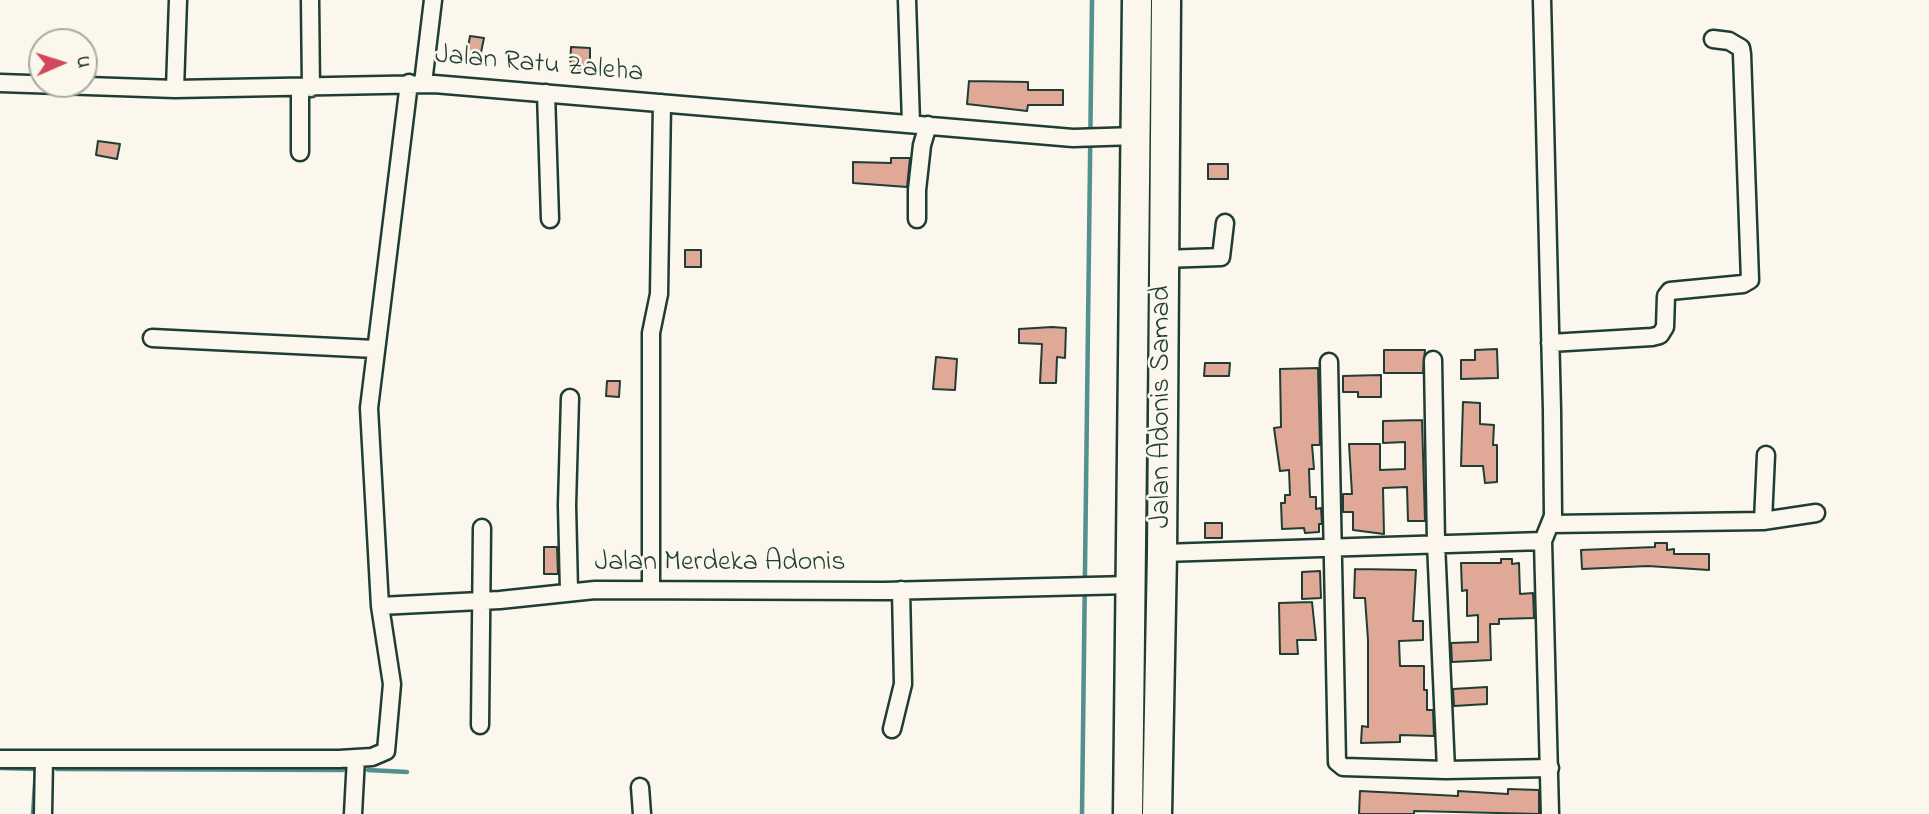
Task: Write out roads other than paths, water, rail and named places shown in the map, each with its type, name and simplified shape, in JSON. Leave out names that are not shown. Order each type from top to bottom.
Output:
[{"type":"highway","points":[[1128,814],[1129,712],[1117,585],[1123,136],[1137,0]]},
{"type":"highway","name":"Jalan Adonis Samad","points":[[1157,814],[1162,553],[1166,0]]},
{"type":"highway","points":[[1129,712],[1158,712]]},
{"type":"street","points":[[175,89],[178,0]]},
{"type":"street","points":[[300,152],[310,0]]},
{"type":"street","points":[[0,759],[356,758],[381,755],[387,745],[392,684],[380,606],[369,408],[375,349],[416,83],[433,0]]},
{"type":"street","points":[[907,0],[911,123]]},
{"type":"street","points":[[1542,0],[1550,343],[1551,524],[1543,541],[1550,814]]},
{"type":"street","points":[[1550,343],[1660,335],[1665,327],[1666,296],[1670,291],[1743,284],[1750,280],[1742,54],[1741,48],[1729,41],[1713,39]]},
{"type":"street","name":"Jalan Ratu Zaleha","points":[[0,83],[175,89],[305,88],[416,83],[1073,138],[1123,136]]},
{"type":"street","points":[[546,93],[550,219]]},
{"type":"street","points":[[651,589],[651,333],[659,294],[662,103]]},
{"type":"street","points":[[917,219],[918,178],[928,125]]},
{"type":"street","points":[[1163,259],[1221,257],[1225,223]]},
{"type":"street","points":[[152,338],[375,349]]},
{"type":"street","points":[[1433,360],[1436,543],[1446,770]]},
{"type":"street","points":[[1329,362],[1336,762],[1343,767],[1446,770],[1550,768]]},
{"type":"street","points":[[569,591],[570,398]]},
{"type":"street","points":[[1763,521],[1766,456]]},
{"type":"street","points":[[1551,524],[1763,521],[1816,513]]},
{"type":"street","points":[[480,725],[482,528]]},
{"type":"street","points":[[1162,553],[1543,541]]},
{"type":"street","name":"Jalan Merdeka Adonis","points":[[380,606],[483,601],[569,591],[901,590],[1117,585]]},
{"type":"street","points":[[892,729],[903,684],[901,590]]},
{"type":"street","points":[[354,814],[356,758]]},
{"type":"street","points":[[43,814],[44,759]]},
{"type":"street","points":[[640,787],[642,814]]},
{"type":"waterway","points":[[1082,814],[1092,0]]},
{"type":"waterway","points":[[0,768],[36,769]]},
{"type":"waterway","points":[[33,814],[36,769]]},
{"type":"waterway","points":[[57,769],[343,770]]},
{"type":"waterway","points":[[368,770],[407,772]]}]
